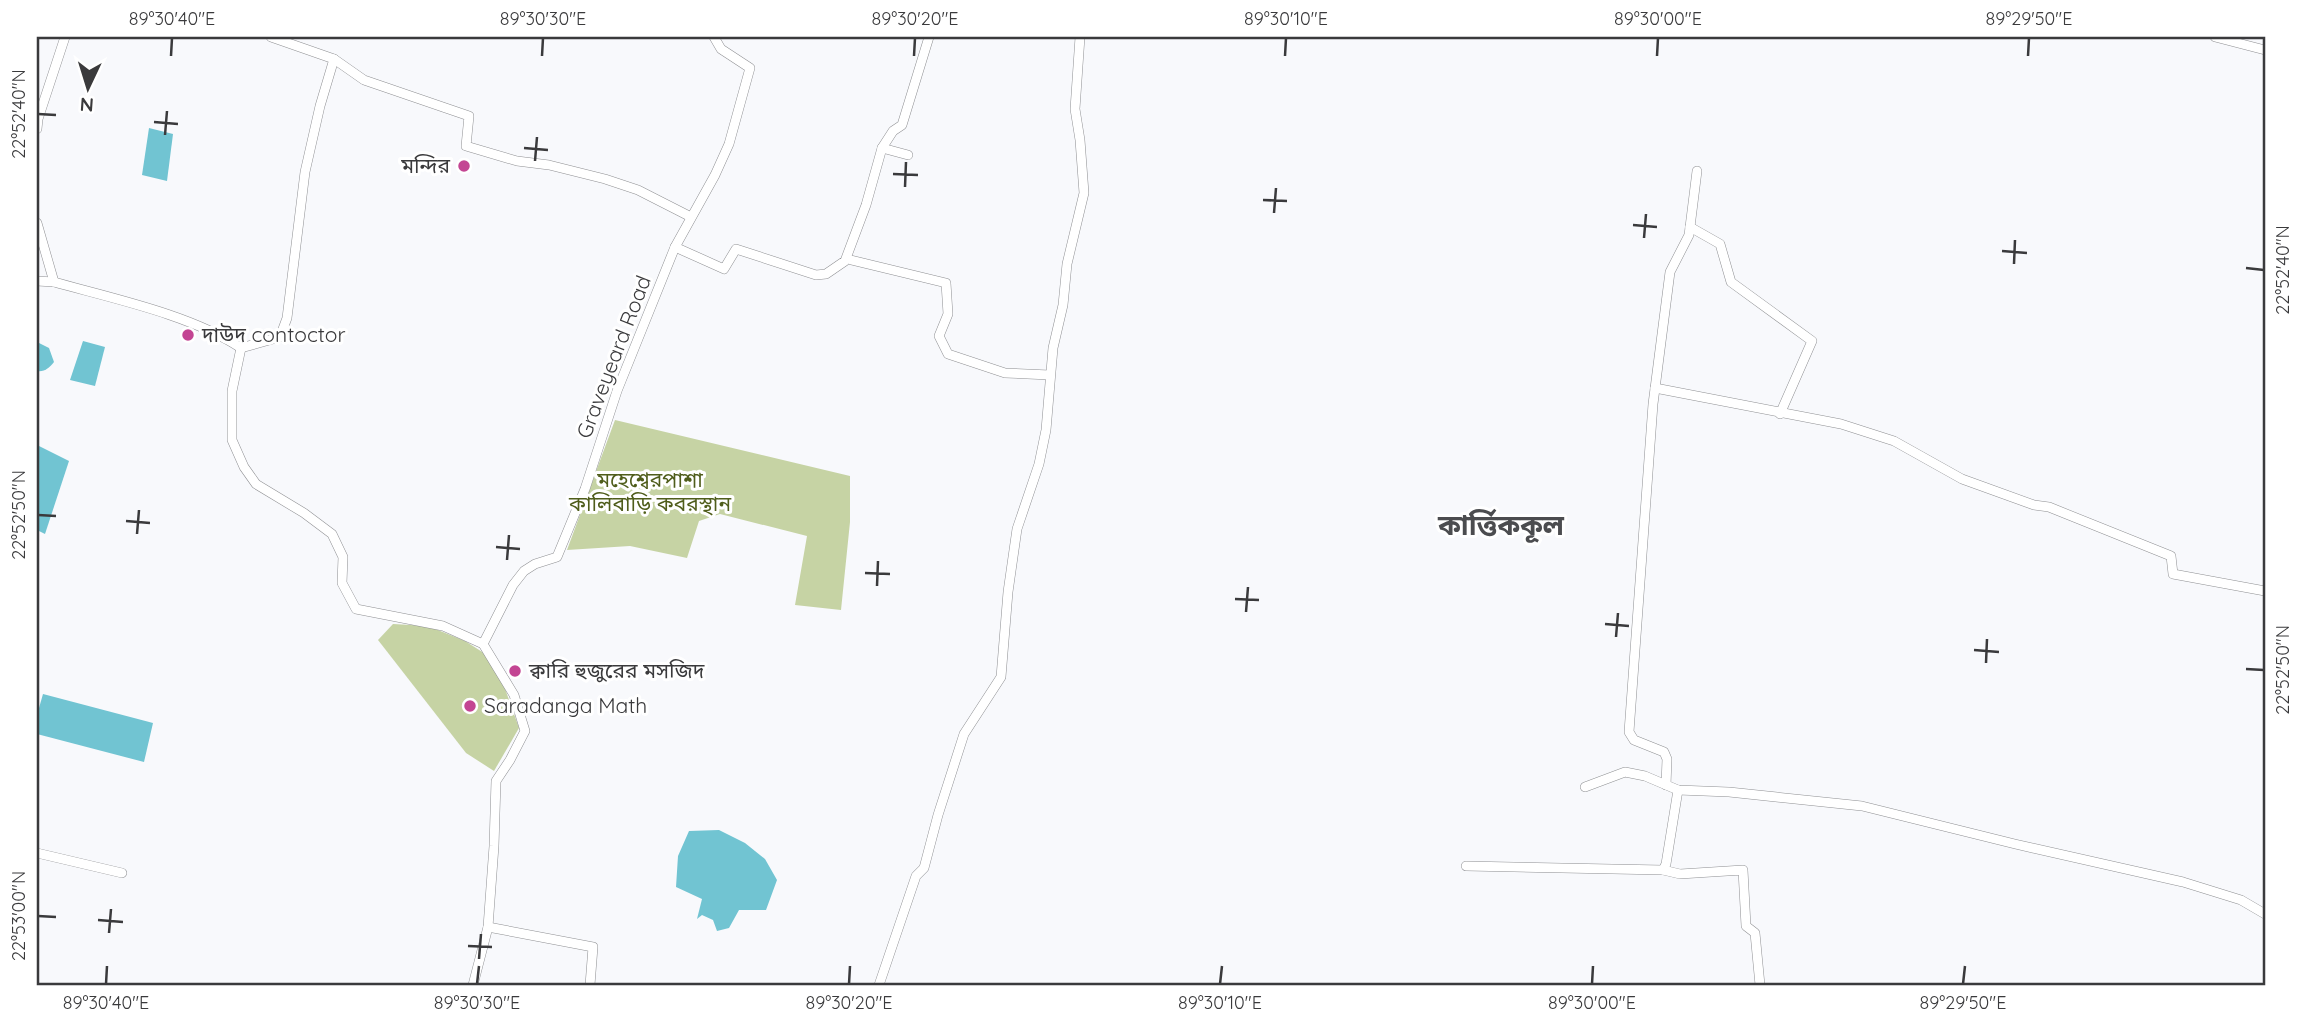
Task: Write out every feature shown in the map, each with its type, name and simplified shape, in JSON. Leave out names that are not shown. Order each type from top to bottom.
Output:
[{"type":"street","points":[[37,129],[65,37]]},
{"type":"street","points":[[271,37],[334,60],[364,80],[469,116],[466,146],[517,161],[549,165],[605,179],[638,190],[691,217]]},
{"type":"street","name":"Graveyeard Road","points":[[483,643],[513,585],[524,571],[535,564],[557,557],[585,489],[617,391],[675,247],[729,144],[750,68],[721,49],[714,37]]},
{"type":"street","points":[[675,247],[724,268],[736,249],[816,275],[826,274],[845,261],[866,205],[881,148],[893,131],[902,125],[929,37]]},
{"type":"street","points":[[879,985],[916,876],[924,868],[964,734],[1001,677],[1008,592],[1017,529],[1039,464],[1046,430],[1053,348],[1063,305],[1067,264],[1084,193],[1075,109],[1079,37]]},
{"type":"street","points":[[2215,37],[2265,50]]},
{"type":"street","points":[[241,348],[281,337],[287,318],[305,172],[334,60]]},
{"type":"street","points":[[881,148],[908,155]]},
{"type":"street","points":[[1665,785],[1667,759],[1664,752],[1634,740],[1629,733],[1655,388],[1670,272],[1689,234],[1697,171]]},
{"type":"street","points":[[37,223],[54,282]]},
{"type":"street","points":[[1690,227],[1720,244],[1731,282],[1812,341],[1780,414]]},
{"type":"street","points":[[851,260],[946,283],[948,314],[939,336],[948,354],[1005,373],[1050,375]]},
{"type":"street","points":[[37,281],[54,282],[159,312],[224,336],[241,348]]},
{"type":"street","points":[[241,348],[232,391],[232,440],[244,467],[256,484],[304,513],[332,534],[343,557],[342,583],[356,609],[443,626],[483,643],[514,695],[525,731],[496,781],[488,927],[474,985]]},
{"type":"street","points":[[1655,388],[1841,424],[1894,441],[1962,479],[2034,505],[2049,507],[2171,556],[2174,574],[2265,591]]},
{"type":"street","points":[[1585,787],[1625,772],[1645,776],[1678,790],[1729,792],[1862,806],[2183,883],[2241,900],[2265,914]]},
{"type":"street","points":[[1663,870],[1678,790]]},
{"type":"street","points":[[37,853],[122,873]]},
{"type":"street","points":[[1466,866],[1663,870],[1680,874],[1743,870],[1746,926],[1755,933],[1760,985]]},
{"type":"street","points":[[488,927],[593,947],[590,985]]},
{"type":"green space","name":"মহেশ্বেরপাশা কালিবাড়ি কবরস্থান","points":[[615,420],[850,476],[850,522],[841,610],[795,605],[807,536],[720,514],[699,521],[687,558],[630,546],[567,550]]},
{"type":"green space","name":"Saradanga Math","points":[[393,624],[428,626],[465,641],[487,655],[503,683],[519,728],[494,771],[466,753],[378,640]]},
{"type":"water","points":[[149,128],[173,134],[167,181],[142,175]]},
{"type":"water","points":[[83,341],[105,347],[95,386],[70,380]]},
{"type":"water","points":[[37,342],[49,348],[54,362],[42,371],[37,371]]},
{"type":"water","points":[[37,445],[69,461],[45,534],[37,530]]},
{"type":"water","points":[[43,694],[153,723],[144,762],[37,734],[37,715]]},
{"type":"water","points":[[719,830],[745,843],[765,859],[777,880],[766,910],[739,910],[729,928],[717,931],[713,920],[702,915],[697,919],[702,899],[676,887],[678,856],[689,831]]},
{"type":"place","name":"মন্দির","points":[[464,166]]},
{"type":"place","name":"দাউদ contoctor","points":[[188,335]]},
{"type":"place","name":"ক্বারি হুজুরের মসজিদ","points":[[515,671]]},
{"type":"place","name":"Saradanga Math","points":[[470,706]]},
{"type":"district","name":"কার্ত্তিককূল","points":[[1501,525]]}]
